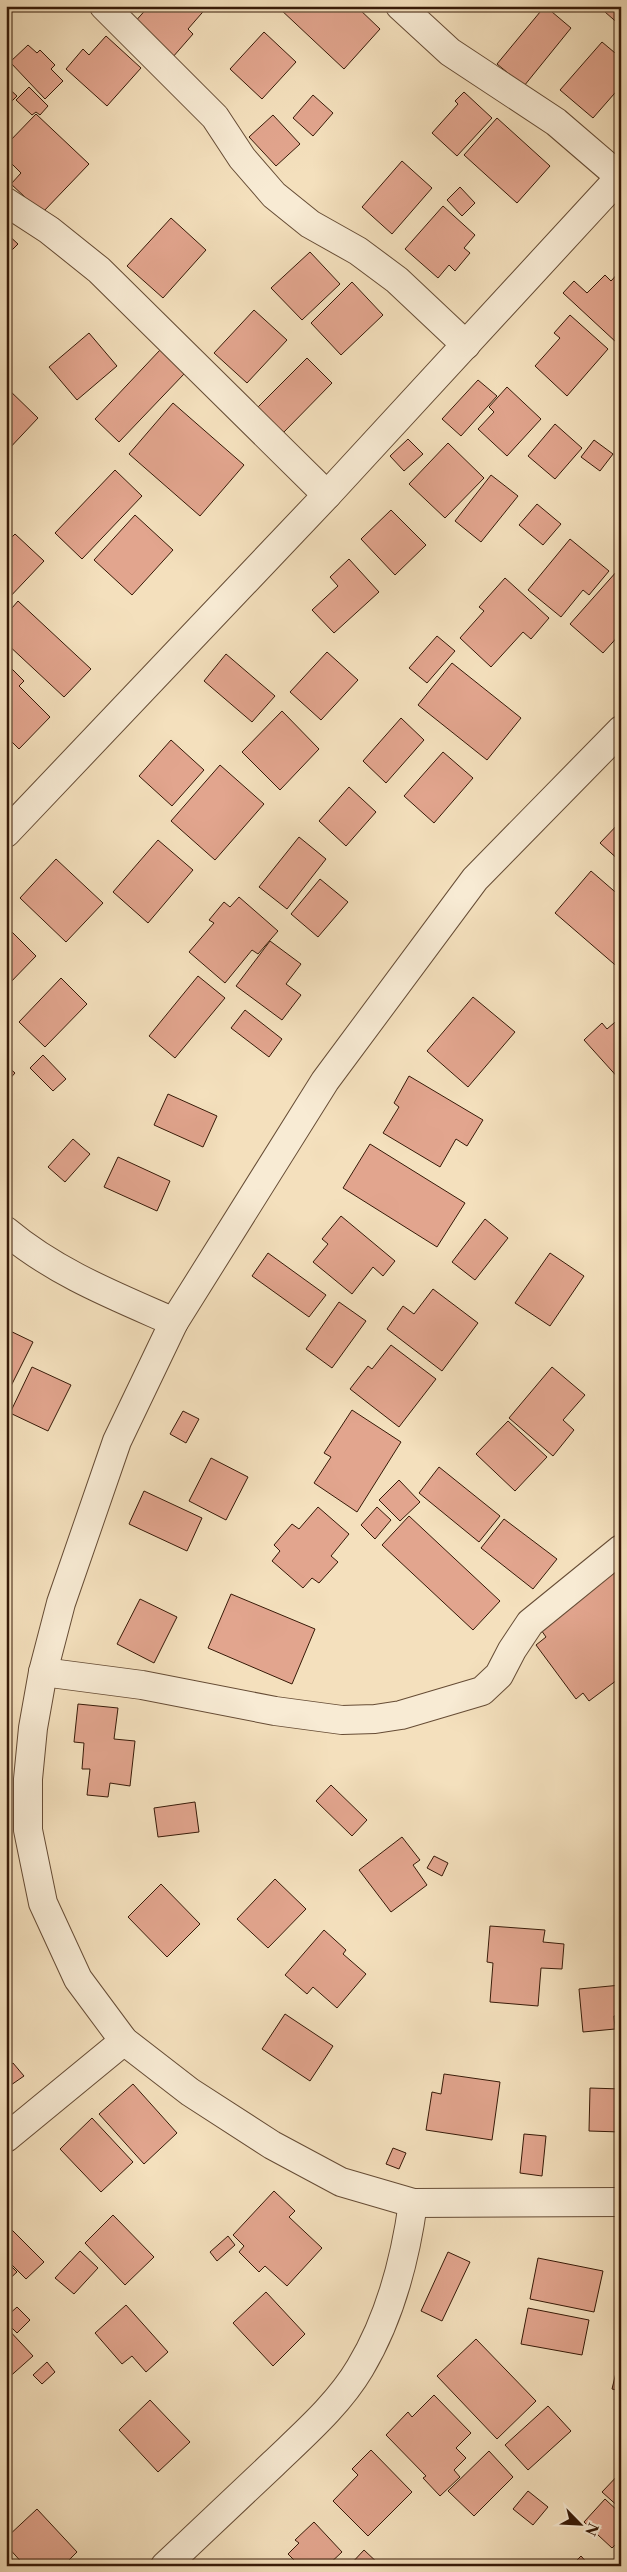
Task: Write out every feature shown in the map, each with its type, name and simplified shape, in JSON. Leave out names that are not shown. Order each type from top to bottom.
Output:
[{"type":"street","points":[[104,6],[215,117],[242,158],[274,196],[310,224],[358,251],[397,280],[466,345]]},
{"type":"street","points":[[6,833],[327,495],[620,177],[556,122],[450,52],[400,6]]},
{"type":"street","points":[[6,202],[49,230],[99,270],[327,495]]},
{"type":"street","points":[[621,730],[475,879],[325,1081],[174,1322],[114,1450],[64,1593],[43,1672],[29,1771],[28,1830],[43,1903],[78,1978],[124,2040],[190,2092],[272,2145],[341,2182],[413,2203],[621,2202]]},
{"type":"street","points":[[6,1231],[27,1248],[82,1282],[174,1322]]},
{"type":"street","points":[[43,1672],[142,1685],[274,1711],[342,1720],[375,1720],[401,1715],[482,1691],[499,1675],[512,1650],[530,1623],[621,1549]]},
{"type":"street","points":[[6,2138],[124,2040]]},
{"type":"street","points":[[166,2566],[316,2423],[359,2369],[385,2318],[397,2284],[408,2238],[413,2203]]},
{"type":"building","points":[[149,6],[208,6],[188,29],[193,34],[172,58],[133,24]]},
{"type":"building","points":[[280,6],[356,6],[380,29],[344,69],[279,8]]},
{"type":"building","points":[[545,6],[571,28],[524,86],[497,64]]},
{"type":"building","points":[[611,6],[621,6],[621,26],[605,12]]},
{"type":"building","points":[[264,32],[296,62],[262,99],[230,69]]},
{"type":"building","points":[[106,36],[141,68],[107,106],[66,69],[83,49],[89,55]]},
{"type":"building","points":[[602,42],[621,58],[621,86],[593,118],[560,90]]},
{"type":"building","points":[[28,45],[37,53],[40,50],[55,65],[51,69],[63,81],[45,99],[10,62]]},
{"type":"building","points":[[6,86],[17,96],[6,107]]},
{"type":"building","points":[[29,87],[48,106],[40,115],[36,112],[32,115],[16,100]]},
{"type":"building","points":[[464,92],[492,118],[457,156],[432,133],[458,104],[455,101]]},
{"type":"building","points":[[313,95],[333,113],[313,136],[293,118]]},
{"type":"building","points":[[36,114],[89,164],[42,213],[11,184],[21,173],[6,158],[6,145]]},
{"type":"building","points":[[273,115],[300,144],[276,166],[249,137]]},
{"type":"building","points":[[497,118],[550,166],[517,203],[464,155]]},
{"type":"building","points":[[402,161],[432,188],[392,234],[362,207]]},
{"type":"building","points":[[460,187],[475,203],[462,216],[447,200]]},
{"type":"building","points":[[443,206],[475,235],[464,248],[470,253],[455,271],[449,265],[438,278],[405,249]]},
{"type":"building","points":[[171,218],[206,250],[163,298],[127,266]]},
{"type":"building","points":[[6,233],[18,244],[6,256]]},
{"type":"building","points":[[310,252],[340,284],[302,320],[271,288]]},
{"type":"building","points":[[621,270],[621,339],[617,343],[563,293],[574,281],[587,293],[605,275],[611,281]]},
{"type":"building","points":[[352,282],[383,315],[341,355],[311,323]]},
{"type":"building","points":[[254,310],[287,340],[247,383],[214,353]]},
{"type":"building","points":[[570,315],[608,349],[567,396],[535,366],[560,338],[554,333]]},
{"type":"building","points":[[89,333],[117,366],[77,400],[49,367]]},
{"type":"building","points":[[160,350],[184,374],[119,442],[95,419]]},
{"type":"building","points":[[307,358],[332,383],[282,434],[256,409]]},
{"type":"building","points":[[478,380],[497,396],[461,436],[442,419]]},
{"type":"building","points":[[6,387],[38,418],[6,452]]},
{"type":"building","points":[[507,387],[541,419],[507,456],[478,429],[494,412],[489,407]]},
{"type":"building","points":[[173,403],[244,465],[200,516],[129,454]]},
{"type":"building","points":[[555,424],[582,448],[555,479],[528,456]]},
{"type":"building","points":[[408,439],[423,454],[404,471],[390,456]]},
{"type":"building","points":[[594,440],[613,454],[600,471],[581,457]]},
{"type":"building","points":[[448,443],[484,478],[445,518],[409,484]]},
{"type":"building","points":[[115,470],[142,496],[82,559],[55,533]]},
{"type":"building","points":[[491,475],[518,496],[481,542],[455,521]]},
{"type":"building","points":[[537,504],[561,524],[543,545],[519,525]]},
{"type":"building","points":[[391,510],[426,545],[395,575],[361,539]]},
{"type":"building","points":[[135,515],[173,550],[132,595],[94,560]]},
{"type":"building","points":[[15,534],[44,561],[6,601],[6,543]]},
{"type":"building","points":[[570,539],[609,571],[589,595],[583,590],[561,617],[528,590]]},
{"type":"building","points":[[349,559],[379,592],[334,633],[312,610],[338,586],[330,577]]},
{"type":"building","points":[[617,571],[621,574],[621,633],[603,653],[570,624]]},
{"type":"building","points":[[505,578],[549,618],[531,639],[523,632],[491,667],[460,638],[484,611],[479,607]]},
{"type":"building","points":[[18,601],[91,669],[64,697],[6,643],[6,615]]},
{"type":"building","points":[[437,636],[455,651],[427,683],[409,668]]},
{"type":"building","points":[[327,652],[358,680],[321,720],[290,692]]},
{"type":"building","points":[[226,654],[275,696],[252,722],[204,681]]},
{"type":"building","points":[[6,663],[24,681],[19,686],[50,717],[19,749],[10,740],[6,743]]},
{"type":"building","points":[[452,663],[521,718],[487,760],[418,705]]},
{"type":"building","points":[[282,711],[319,749],[280,790],[242,752]]},
{"type":"building","points":[[401,718],[424,740],[386,783],[363,761]]},
{"type":"building","points":[[171,740],[204,770],[172,806],[139,776]]},
{"type":"building","points":[[443,752],[473,778],[434,823],[404,796]]},
{"type":"building","points":[[220,765],[264,804],[215,860],[171,821]]},
{"type":"building","points":[[349,787],[376,812],[346,846],[319,821]]},
{"type":"building","points":[[621,821],[621,862],[600,843]]},
{"type":"building","points":[[299,837],[326,859],[287,909],[259,887]]},
{"type":"building","points":[[158,840],[193,870],[148,923],[113,892]]},
{"type":"building","points":[[56,859],[103,903],[66,942],[20,898]]},
{"type":"building","points":[[591,871],[621,897],[621,970],[555,913]]},
{"type":"building","points":[[320,879],[348,902],[318,937],[291,914]]},
{"type":"building","points":[[239,897],[278,931],[258,954],[252,950],[225,983],[189,952],[214,923],[209,920],[224,902],[230,907]]},
{"type":"building","points":[[6,926],[36,956],[6,987]]},
{"type":"building","points":[[270,941],[301,964],[286,984],[301,995],[282,1020],[236,986]]},
{"type":"building","points":[[198,976],[225,998],[175,1058],[149,1036]]},
{"type":"building","points":[[61,978],[87,1004],[45,1047],[19,1022]]},
{"type":"building","points":[[473,997],[515,1032],[468,1087],[427,1051]]},
{"type":"building","points":[[245,1010],[282,1039],[269,1057],[231,1028]]},
{"type":"building","points":[[621,1017],[621,1081],[584,1040],[602,1023],[607,1029]]},
{"type":"building","points":[[43,1055],[66,1079],[53,1091],[30,1068]]},
{"type":"building","points":[[6,1065],[15,1073],[6,1083]]},
{"type":"building","points":[[409,1076],[483,1120],[467,1146],[456,1139],[440,1167],[383,1133],[399,1107],[394,1103]]},
{"type":"building","points":[[168,1094],[217,1116],[203,1147],[154,1125]]},
{"type":"building","points":[[73,1139],[90,1154],[65,1182],[48,1167]]},
{"type":"building","points":[[370,1144],[465,1203],[437,1247],[343,1188]]},
{"type":"building","points":[[118,1157],[170,1181],[157,1211],[104,1187]]},
{"type":"building","points":[[341,1216],[395,1261],[383,1276],[373,1267],[352,1294],[313,1262],[328,1244],[322,1239]]},
{"type":"building","points":[[485,1219],[508,1238],[475,1280],[452,1262]]},
{"type":"building","points":[[268,1253],[326,1295],[309,1317],[252,1276]]},
{"type":"building","points":[[550,1253],[584,1276],[550,1326],[515,1303]]},
{"type":"building","points":[[433,1289],[478,1323],[442,1371],[387,1329],[403,1306],[414,1314]]},
{"type":"building","points":[[339,1302],[366,1321],[332,1368],[306,1349]]},
{"type":"building","points":[[6,1329],[33,1342],[6,1396]]},
{"type":"building","points":[[391,1345],[436,1379],[399,1427],[350,1389],[368,1366],[372,1369]]},
{"type":"building","points":[[32,1367],[71,1385],[48,1431],[10,1413]]},
{"type":"building","points":[[552,1367],[585,1395],[563,1420],[574,1430],[553,1456],[509,1418]]},
{"type":"building","points":[[352,1410],[401,1442],[357,1512],[314,1483],[331,1457],[324,1453]]},
{"type":"building","points":[[183,1411],[199,1419],[186,1443],[170,1434]]},
{"type":"building","points":[[508,1421],[547,1457],[515,1491],[476,1454]]},
{"type":"building","points":[[211,1458],[248,1477],[226,1520],[189,1501]]},
{"type":"building","points":[[439,1467],[500,1516],[479,1542],[419,1493]]},
{"type":"building","points":[[399,1480],[420,1502],[400,1521],[379,1500]]},
{"type":"building","points":[[144,1491],[202,1518],[187,1551],[129,1524]]},
{"type":"building","points":[[318,1507],[349,1534],[331,1556],[338,1562],[319,1583],[312,1578],[303,1588],[272,1561],[280,1551],[274,1545],[292,1524],[299,1529]]},
{"type":"building","points":[[377,1507],[391,1520],[375,1539],[361,1525]]},
{"type":"building","points":[[409,1516],[500,1601],[473,1630],[382,1545]]},
{"type":"building","points":[[504,1519],[557,1559],[533,1589],[481,1548]]},
{"type":"building","points":[[621,1565],[621,1677],[589,1701],[583,1693],[576,1699],[536,1645],[546,1637],[539,1627]]},
{"type":"building","points":[[231,1594],[315,1629],[292,1684],[208,1648]]},
{"type":"building","points":[[140,1599],[177,1617],[154,1663],[117,1644]]},
{"type":"building","points":[[78,1704],[118,1708],[114,1739],[135,1741],[130,1786],[110,1783],[108,1797],[87,1795],[90,1769],[82,1769],[84,1743],[74,1742]]},
{"type":"building","points":[[331,1785],[367,1820],[352,1836],[316,1801]]},
{"type":"building","points":[[195,1802],[199,1832],[158,1837],[154,1808]]},
{"type":"building","points":[[402,1837],[420,1860],[413,1865],[427,1885],[391,1912],[359,1870]]},
{"type":"building","points":[[434,1856],[448,1863],[442,1876],[427,1868]]},
{"type":"building","points":[[275,1879],[306,1909],[268,1948],[237,1919]]},
{"type":"building","points":[[161,1884],[200,1924],[167,1957],[128,1917]]},
{"type":"building","points":[[490,1926],[545,1930],[543,1942],[564,1944],[562,1969],[541,1968],[538,2006],[490,2002],[493,1963],[487,1962]]},
{"type":"building","points":[[324,1930],[346,1950],[343,1954],[366,1974],[337,2008],[313,1987],[307,1994],[285,1975]]},
{"type":"building","points":[[621,1985],[621,2015],[614,2016],[615,2029],[583,2032],[579,1989]]},
{"type":"building","points":[[285,2014],[333,2046],[310,2081],[262,2049]]},
{"type":"building","points":[[13,2063],[24,2076],[11,2085],[6,2078],[6,2068]]},
{"type":"building","points":[[444,2074],[500,2082],[492,2140],[426,2130],[432,2092],[441,2094]]},
{"type":"building","points":[[133,2084],[177,2133],[144,2164],[99,2114]]},
{"type":"building","points":[[590,2088],[621,2089],[621,2132],[589,2131]]},
{"type":"building","points":[[92,2118],[133,2162],[101,2192],[60,2149]]},
{"type":"building","points":[[524,2134],[546,2136],[542,2176],[520,2173]]},
{"type":"building","points":[[393,2148],[406,2153],[399,2169],[386,2164]]},
{"type":"building","points":[[274,2191],[295,2211],[289,2217],[322,2248],[287,2286],[265,2266],[259,2272],[239,2252],[244,2246],[233,2235]]},
{"type":"building","points":[[113,2215],[154,2257],[125,2285],[85,2243]]},
{"type":"building","points":[[6,2224],[44,2262],[26,2279],[6,2259]]},
{"type":"building","points":[[228,2236],[235,2245],[217,2261],[210,2252]]},
{"type":"building","points":[[80,2251],[98,2268],[74,2294],[55,2278]]},
{"type":"building","points":[[448,2252],[470,2262],[442,2321],[421,2311]]},
{"type":"building","points":[[538,2258],[603,2271],[594,2312],[530,2299]]},
{"type":"building","points":[[6,2261],[17,2272],[6,2282]]},
{"type":"building","points":[[266,2292],[305,2334],[273,2366],[233,2323]]},
{"type":"building","points":[[126,2305],[168,2352],[146,2372],[132,2356],[122,2364],[95,2333]]},
{"type":"building","points":[[17,2307],[30,2320],[17,2333],[6,2322],[6,2317]]},
{"type":"building","points":[[528,2308],[589,2320],[582,2355],[521,2344]]},
{"type":"building","points":[[6,2329],[33,2356],[6,2380]]},
{"type":"building","points":[[476,2339],[536,2401],[497,2439],[437,2376]]},
{"type":"building","points":[[621,2352],[621,2391],[612,2389]]},
{"type":"building","points":[[47,2362],[55,2372],[42,2384],[33,2375]]},
{"type":"building","points":[[434,2395],[471,2433],[456,2448],[466,2458],[454,2470],[460,2477],[440,2496],[423,2478],[426,2476],[386,2435],[408,2412],[412,2417]]},
{"type":"building","points":[[150,2400],[190,2442],[158,2472],[119,2430]]},
{"type":"building","points":[[548,2406],[571,2431],[528,2470],[505,2445]]},
{"type":"building","points":[[371,2450],[412,2492],[368,2536],[333,2501],[358,2475],[352,2469]]},
{"type":"building","points":[[489,2451],[513,2477],[474,2516],[448,2491]]},
{"type":"building","points":[[621,2472],[621,2509],[602,2492]]},
{"type":"building","points":[[528,2491],[548,2507],[533,2525],[513,2509]]},
{"type":"building","points":[[605,2499],[621,2514],[621,2539],[612,2548],[584,2522]]},
{"type":"building","points":[[37,2509],[77,2552],[63,2566],[25,2566],[6,2545],[6,2538]]},
{"type":"building","points":[[314,2522],[342,2552],[327,2566],[300,2566],[288,2554],[299,2543],[295,2540]]},
{"type":"building","points":[[364,2550],[381,2566],[349,2566]]},
{"type":"building","points":[[6,2553],[19,2566],[6,2566]]},
{"type":"building","points":[[581,2556],[590,2566],[571,2566]]}]
